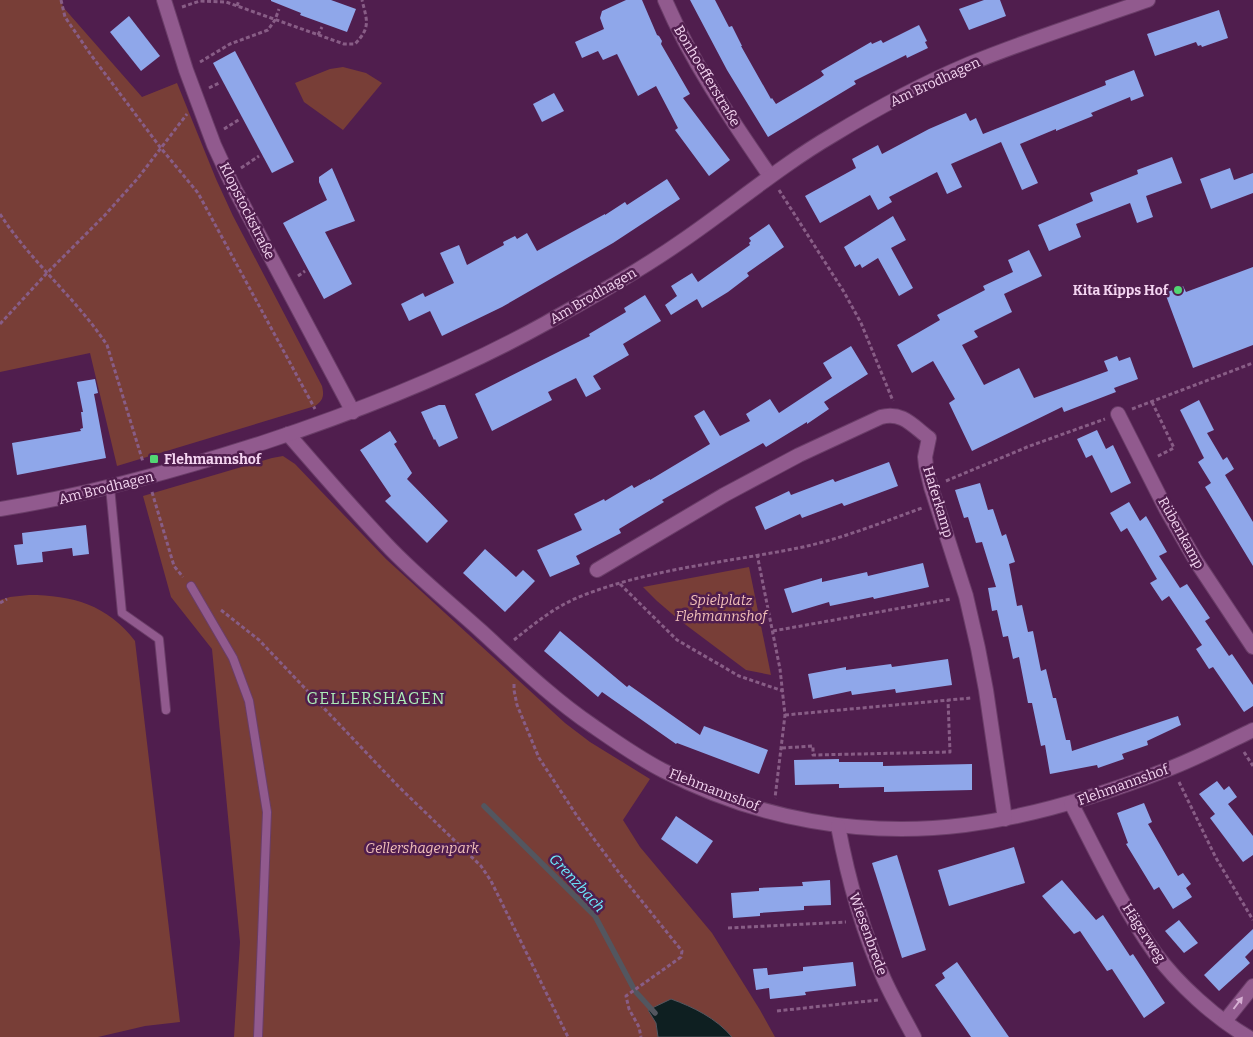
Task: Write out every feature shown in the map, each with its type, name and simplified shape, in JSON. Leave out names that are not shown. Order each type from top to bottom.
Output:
[{"type":"street","name":"Bonhoefferstraße","points":[[665,0],[714,94],[770,176]]},
{"type":"street","name":"Am Brodhagen","points":[[0,510],[48,502],[205,462],[353,412],[454,370],[545,324],[667,251],[770,176],[832,135],[870,114],[966,66],[1011,48],[1148,0]]},
{"type":"street","name":"Klopstockstraße","points":[[166,7],[197,101],[228,177],[353,412]]},
{"type":"street","points":[[597,570],[724,495],[799,455],[881,417],[891,414],[899,416]]},
{"type":"street","name":"Rübenkamp","points":[[1118,414],[1196,561],[1253,647]]},
{"type":"street","name":"Haferkamp","points":[[899,416],[929,438],[925,457],[931,487],[966,596],[987,696],[1005,819]]},
{"type":"street","name":"Flehmannshof","points":[[288,434],[388,546],[558,700],[592,726],[662,770],[716,794],[772,812],[838,826],[881,830],[928,829],[1005,819],[1071,803],[1172,767],[1253,730]]},
{"type":"street","name":"Hägerweg","points":[[1071,803],[1116,890],[1156,953],[1189,991],[1225,1021],[1248,1037]]},
{"type":"street","name":"Wiesenbrede","points":[[838,826],[849,878],[871,948],[893,998],[914,1037]]},
{"type":"street","points":[[1225,1021],[1253,986]]},
{"type":"lane","points":[[110,487],[122,613],[159,639],[166,710]]},
{"type":"lane","points":[[191,586],[233,658],[250,701],[267,812],[258,1037]]},
{"type":"path","points":[[60,0],[65,17],[91,55],[160,147],[198,193],[322,422]]},
{"type":"path","points":[[237,6],[239,0]]},
{"type":"path","points":[[166,7],[181,7],[200,1],[226,2],[344,44],[355,44],[365,34],[367,23],[362,0]]},
{"type":"path","points":[[186,70],[230,44],[268,30],[276,20],[280,9]]},
{"type":"path","points":[[318,35],[322,27]]},
{"type":"path","points":[[0,324],[47,273],[106,215],[138,178],[197,101]]},
{"type":"path","points":[[228,177],[259,156]]},
{"type":"path","points":[[770,176],[844,292],[861,323],[899,416]]},
{"type":"path","points":[[0,214],[18,239],[96,328],[107,345],[174,566],[191,586]]},
{"type":"path","points":[[931,487],[1027,447],[1253,363]]},
{"type":"path","points":[[1143,463],[1174,448],[1152,402]]},
{"type":"path","points":[[502,650],[540,619],[583,595],[620,583],[677,569],[803,546],[846,535],[936,502]]},
{"type":"path","points":[[757,554],[780,669],[785,715],[772,812]]},
{"type":"path","points":[[620,583],[677,640],[739,676],[783,691]]},
{"type":"path","points":[[773,631],[966,596]]},
{"type":"path","points":[[0,603],[7,599]]},
{"type":"path","points":[[213,604],[259,640],[399,787],[481,866],[491,881],[568,1037]]},
{"type":"path","points":[[524,669],[515,679],[514,690],[517,705],[539,758],[577,816],[682,952],[681,957],[631,990],[626,996],[629,1009],[639,1027],[641,1037]]},
{"type":"path","points":[[785,715],[987,696]]},
{"type":"path","points":[[782,748],[813,746],[814,755],[950,752],[948,700]]},
{"type":"path","points":[[1172,767],[1216,858],[1253,920]]},
{"type":"path","points":[[728,928],[862,922]]},
{"type":"path","points":[[777,1011],[893,998]]},
{"type":"green space","points":[[0,0],[61,0],[63,7],[142,97],[177,83],[233,216],[322,386],[323,397],[318,404],[117,466],[90,353],[0,372]]},
{"type":"green space","points":[[343,67],[366,73],[382,83],[343,130],[304,102],[295,83],[330,69]]},
{"type":"green space","name":"Gellershagenpark","points":[[283,456],[295,464],[386,559],[565,723],[590,742],[650,779],[623,820],[640,847],[712,933],[775,1037],[234,1037],[240,942],[212,649],[171,597],[143,496]]},
{"type":"green space","name":"Spielplatz Flehmannshof","points":[[749,567],[771,675],[746,670],[678,619],[643,587]]},
{"type":"green space","points":[[29,595],[60,597],[88,604],[113,619],[135,641],[180,1022],[145,1026],[98,1037],[0,1037],[0,600]]},
{"type":"shaded area","points":[[671,999],[704,1014],[719,1024],[732,1037],[658,1037],[656,1023],[648,1010]]},
{"type":"building","points":[[271,0],[331,0],[356,9],[347,32],[300,15],[301,13]]},
{"type":"building","points":[[626,0],[642,0],[657,35],[662,41],[661,44],[690,94],[683,98],[730,160],[709,176],[675,130],[678,128],[656,86],[638,96],[617,54],[603,60],[598,51],[582,58],[575,42],[604,29],[600,18],[602,11]]},
{"type":"building","points":[[690,0],[715,0],[729,27],[732,26],[771,99],[776,104],[820,78],[824,75],[821,71],[871,42],[872,44],[881,40],[883,43],[919,25],[927,41],[925,42],[928,48],[907,58],[906,55],[854,81],[856,84],[768,137],[727,70]]},
{"type":"building","points":[[984,0],[1000,0],[1006,16],[969,30],[959,9]]},
{"type":"building","points":[[1219,10],[1228,38],[1202,47],[1201,45],[1198,46],[1196,42],[1155,56],[1147,34]]},
{"type":"building","points":[[129,16],[160,56],[141,71],[110,32]]},
{"type":"building","points":[[235,51],[294,162],[272,173],[213,63]]},
{"type":"building","points":[[1134,70],[1144,96],[1131,101],[1130,97],[1091,113],[1093,116],[1020,144],[1038,183],[1022,190],[1001,142],[951,164],[962,187],[947,194],[937,172],[889,197],[892,202],[878,210],[870,195],[820,223],[805,196],[856,168],[852,159],[878,145],[882,154],[929,129],[966,113],[970,121],[976,118],[983,134],[1106,85],[1105,81]]},
{"type":"building","points":[[554,93],[564,111],[542,122],[533,104]]},
{"type":"building","points":[[1172,157],[1182,183],[1146,196],[1153,217],[1137,223],[1130,203],[1076,224],[1081,237],[1049,251],[1038,225],[1093,201],[1090,193],[1138,174],[1137,170]]},
{"type":"building","points":[[332,168],[355,221],[325,232],[352,284],[324,299],[283,223],[327,200],[319,182],[319,177]]},
{"type":"building","points":[[1230,168],[1234,180],[1253,173],[1253,193],[1211,209],[1200,179]]},
{"type":"building","points":[[667,179],[680,199],[613,243],[502,307],[442,336],[430,311],[409,321],[401,304],[423,293],[425,297],[454,283],[440,253],[459,245],[467,265],[504,245],[503,242],[515,236],[517,239],[527,233],[537,251],[605,215],[625,202],[627,205]]},
{"type":"building","points":[[893,216],[906,240],[891,248],[913,288],[899,296],[878,258],[862,268],[860,264],[855,267],[844,247]]},
{"type":"building","points":[[769,224],[784,247],[747,273],[749,276],[728,292],[702,308],[697,299],[671,315],[665,305],[677,296],[671,286],[692,273],[698,282],[750,245],[751,241],[749,238]]},
{"type":"building","points":[[1029,250],[1042,276],[1004,294],[1012,312],[974,331],[978,337],[962,345],[984,385],[1019,368],[1034,398],[1108,371],[1104,361],[1117,356],[1119,361],[1130,357],[1138,379],[1114,388],[1116,392],[1064,412],[1062,407],[972,451],[949,403],[955,399],[933,361],[912,373],[897,345],[940,320],[937,315],[985,290],[983,286],[1013,272],[1008,260]]},
{"type":"building","points":[[1253,267],[1253,345],[1193,368],[1165,293],[1183,286],[1186,292]]},
{"type":"building","points":[[645,295],[661,321],[623,344],[629,355],[593,376],[601,389],[586,397],[576,378],[548,392],[552,400],[492,431],[475,394],[590,336],[589,334],[626,312],[624,308]]},
{"type":"building","points":[[851,346],[868,374],[824,402],[829,409],[766,447],[763,443],[662,500],[664,502],[619,529],[621,533],[576,556],[580,564],[550,577],[537,550],[582,530],[574,514],[604,499],[605,501],[632,485],[634,488],[650,480],[710,444],[694,416],[704,410],[720,436],[750,421],[746,414],[770,399],[779,413],[832,378],[823,363]]},
{"type":"building","points":[[95,379],[98,393],[94,394],[106,458],[17,475],[12,443],[81,431],[80,429],[83,428],[81,412],[83,412],[77,382]]},
{"type":"building","points":[[1199,400],[1214,430],[1207,433],[1223,460],[1227,457],[1234,469],[1225,475],[1253,522],[1253,566],[1205,487],[1211,483],[1198,462],[1204,458],[1180,410]]},
{"type":"building","points":[[439,405],[445,405],[458,438],[439,447],[421,412]]},
{"type":"building","points":[[1097,430],[1106,449],[1113,445],[1131,483],[1111,493],[1092,455],[1086,458],[1077,439]]},
{"type":"building","points":[[390,431],[397,442],[394,444],[412,473],[407,479],[448,521],[427,543],[385,501],[391,496],[360,450]]},
{"type":"building","points":[[889,462],[898,486],[844,506],[842,503],[802,518],[800,514],[765,530],[755,507],[789,491],[791,495],[833,479],[835,482]]},
{"type":"building","points":[[980,483],[988,510],[993,509],[1002,536],[1006,534],[1015,562],[1009,564],[1017,606],[1022,605],[1028,632],[1033,631],[1041,671],[1046,669],[1053,698],[1056,698],[1066,740],[1070,740],[1072,751],[1178,716],[1181,725],[1147,741],[1148,745],[1122,754],[1124,759],[1098,768],[1097,765],[1050,774],[1045,745],[1041,746],[1032,703],[1028,703],[1019,657],[1013,659],[1008,636],[1003,637],[997,610],[992,611],[988,588],[996,587],[982,542],[976,543],[968,517],[964,518],[955,490]]},
{"type":"building","points":[[1129,502],[1140,521],[1146,516],[1167,552],[1159,556],[1180,588],[1187,584],[1210,618],[1205,621],[1229,656],[1232,654],[1253,685],[1253,706],[1244,712],[1213,667],[1209,669],[1196,649],[1202,645],[1169,596],[1162,601],[1150,583],[1157,579],[1127,528],[1121,532],[1110,513]]},
{"type":"building","points":[[86,525],[89,554],[73,556],[72,548],[42,552],[43,562],[17,565],[14,545],[23,544],[22,533]]},
{"type":"building","points":[[485,549],[516,577],[523,570],[535,581],[505,612],[463,573]]},
{"type":"building","points":[[923,563],[929,587],[874,599],[873,597],[830,606],[829,602],[792,613],[784,589],[822,578],[822,582],[867,572],[868,576]]},
{"type":"building","points":[[560,631],[627,687],[629,685],[700,735],[704,726],[768,750],[759,774],[676,744],[602,692],[598,697],[544,651]]},
{"type":"building","points":[[948,659],[952,685],[896,693],[895,689],[852,695],[851,691],[813,699],[808,674],[846,667],[846,670],[891,664],[892,667]]},
{"type":"building","points":[[839,759],[839,762],[883,762],[883,766],[972,764],[972,790],[884,792],[884,787],[839,788],[839,784],[795,785],[794,760]]},
{"type":"building","points":[[1217,781],[1224,790],[1229,786],[1237,797],[1228,804],[1253,836],[1253,855],[1243,862],[1210,818],[1215,814],[1199,794]]},
{"type":"building","points":[[1144,803],[1152,822],[1148,824],[1178,876],[1183,873],[1191,884],[1186,888],[1192,897],[1173,909],[1159,887],[1154,890],[1126,844],[1128,843],[1117,813]]},
{"type":"building","points":[[676,816],[713,841],[697,864],[661,839]]},
{"type":"building","points":[[1014,847],[1025,883],[949,906],[938,870]]},
{"type":"building","points":[[897,855],[926,950],[902,958],[872,863]]},
{"type":"building","points":[[830,880],[831,905],[804,906],[804,910],[760,913],[760,916],[733,918],[731,893],[759,891],[759,888],[803,886],[802,882]]},
{"type":"building","points":[[1062,880],[1096,920],[1103,915],[1130,956],[1133,954],[1165,1003],[1144,1018],[1112,969],[1107,971],[1080,931],[1074,934],[1042,896]]},
{"type":"building","points":[[1179,920],[1198,943],[1184,953],[1165,931]]},
{"type":"building","points":[[1253,929],[1253,949],[1245,957],[1250,963],[1219,991],[1204,975]]},
{"type":"building","points":[[853,962],[856,986],[805,992],[806,995],[770,999],[769,988],[756,990],[753,969],[767,968],[768,975],[803,971],[803,967]]},
{"type":"building","points":[[957,962],[1009,1037],[971,1037],[935,985],[945,978],[942,973]]},
{"type":"waterway","name":"Grenzbach","points":[[484,806],[595,916],[635,991],[655,1013]]},
{"type":"place","name":"Kita Kipps Hof","points":[[1178,290]]},
{"type":"place","name":"Flehmannshof","points":[[154,459]]},
{"type":"district","name":"GELLERSHAGEN","points":[[376,698]]}]
